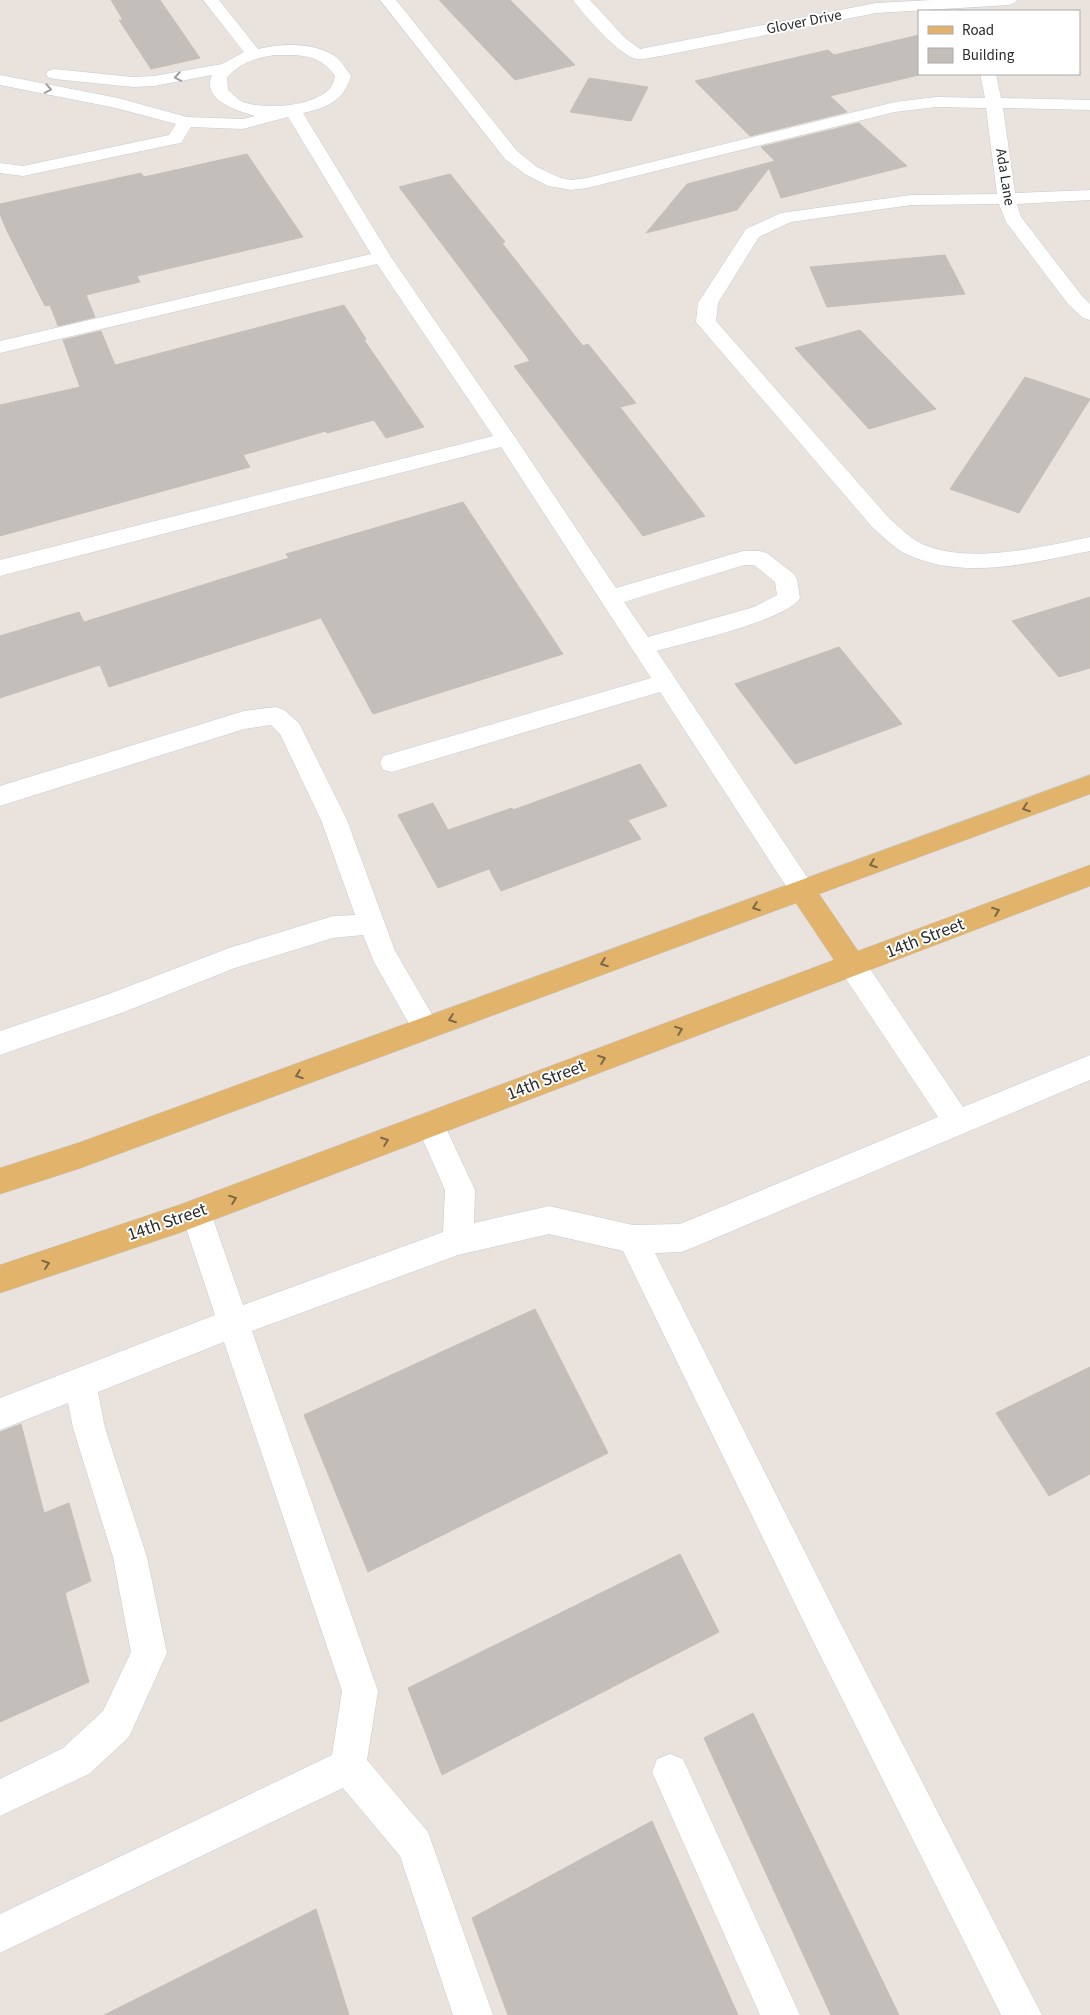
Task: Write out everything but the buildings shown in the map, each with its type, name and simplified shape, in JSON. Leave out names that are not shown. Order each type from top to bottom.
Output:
[{"type":"main road","points":[[0,1181],[78,1156],[1090,784]]},
{"type":"main road","name":"14th Street","points":[[0,1279],[196,1213],[1090,875]]},
{"type":"main road","points":[[802,890],[852,965]]},
{"type":"street","points":[[210,0],[254,54]]},
{"type":"street","points":[[388,0],[511,155],[527,168],[552,181],[571,185],[895,107],[936,102],[1090,105]]},
{"type":"street","name":"Glover Drive","points":[[580,0],[619,41],[637,54],[661,51],[876,8],[973,7],[1009,0]]},
{"type":"street","points":[[0,80],[118,103],[186,122],[243,124],[313,106],[329,98],[340,88],[343,78],[340,68],[330,59],[314,53],[295,50],[274,50],[238,60],[226,68],[219,78],[218,88],[224,97],[235,105],[262,111],[293,111]]},
{"type":"street","points":[[39,71],[133,82],[154,81],[226,68]]},
{"type":"street","name":"Ada Lane","points":[[988,75],[994,103],[1007,199],[1012,218],[1075,300],[1090,314]]},
{"type":"street","points":[[293,111],[382,257],[506,439],[802,890]]},
{"type":"street","points":[[0,168],[24,171],[175,139],[186,122]]},
{"type":"street","points":[[1090,195],[1007,199],[912,200],[787,217],[752,233],[708,304],[706,322],[881,523],[914,548],[954,560],[1014,559],[1090,544]]},
{"type":"street","points":[[0,347],[382,257]]},
{"type":"street","points":[[0,568],[506,439]]},
{"type":"street","points":[[610,598],[743,558],[759,558],[786,579],[789,598],[762,614],[642,647]]},
{"type":"street","points":[[392,763],[666,682]]},
{"type":"street","points":[[0,796],[244,720],[276,716],[290,729],[334,820],[383,954],[426,1028]]},
{"type":"street","points":[[0,1043],[114,1004],[229,959],[333,927],[372,924]]},
{"type":"street","points":[[852,965],[958,1123]]},
{"type":"street","points":[[0,1414],[234,1323],[458,1242],[549,1220],[632,1239],[681,1238],[1090,1067]]},
{"type":"street","points":[[430,1124],[460,1190],[458,1242]]},
{"type":"street","points":[[196,1213],[360,1691],[348,1766],[415,1844],[472,2015]]},
{"type":"street","points":[[632,1239],[893,1767],[1022,2015]]},
{"type":"street","points":[[0,1798],[76,1761],[116,1724],[149,1653],[130,1557],[90,1428],[80,1384]]},
{"type":"street","points":[[0,1934],[348,1766]]},
{"type":"street","points":[[670,1772],[780,2015]]}]
